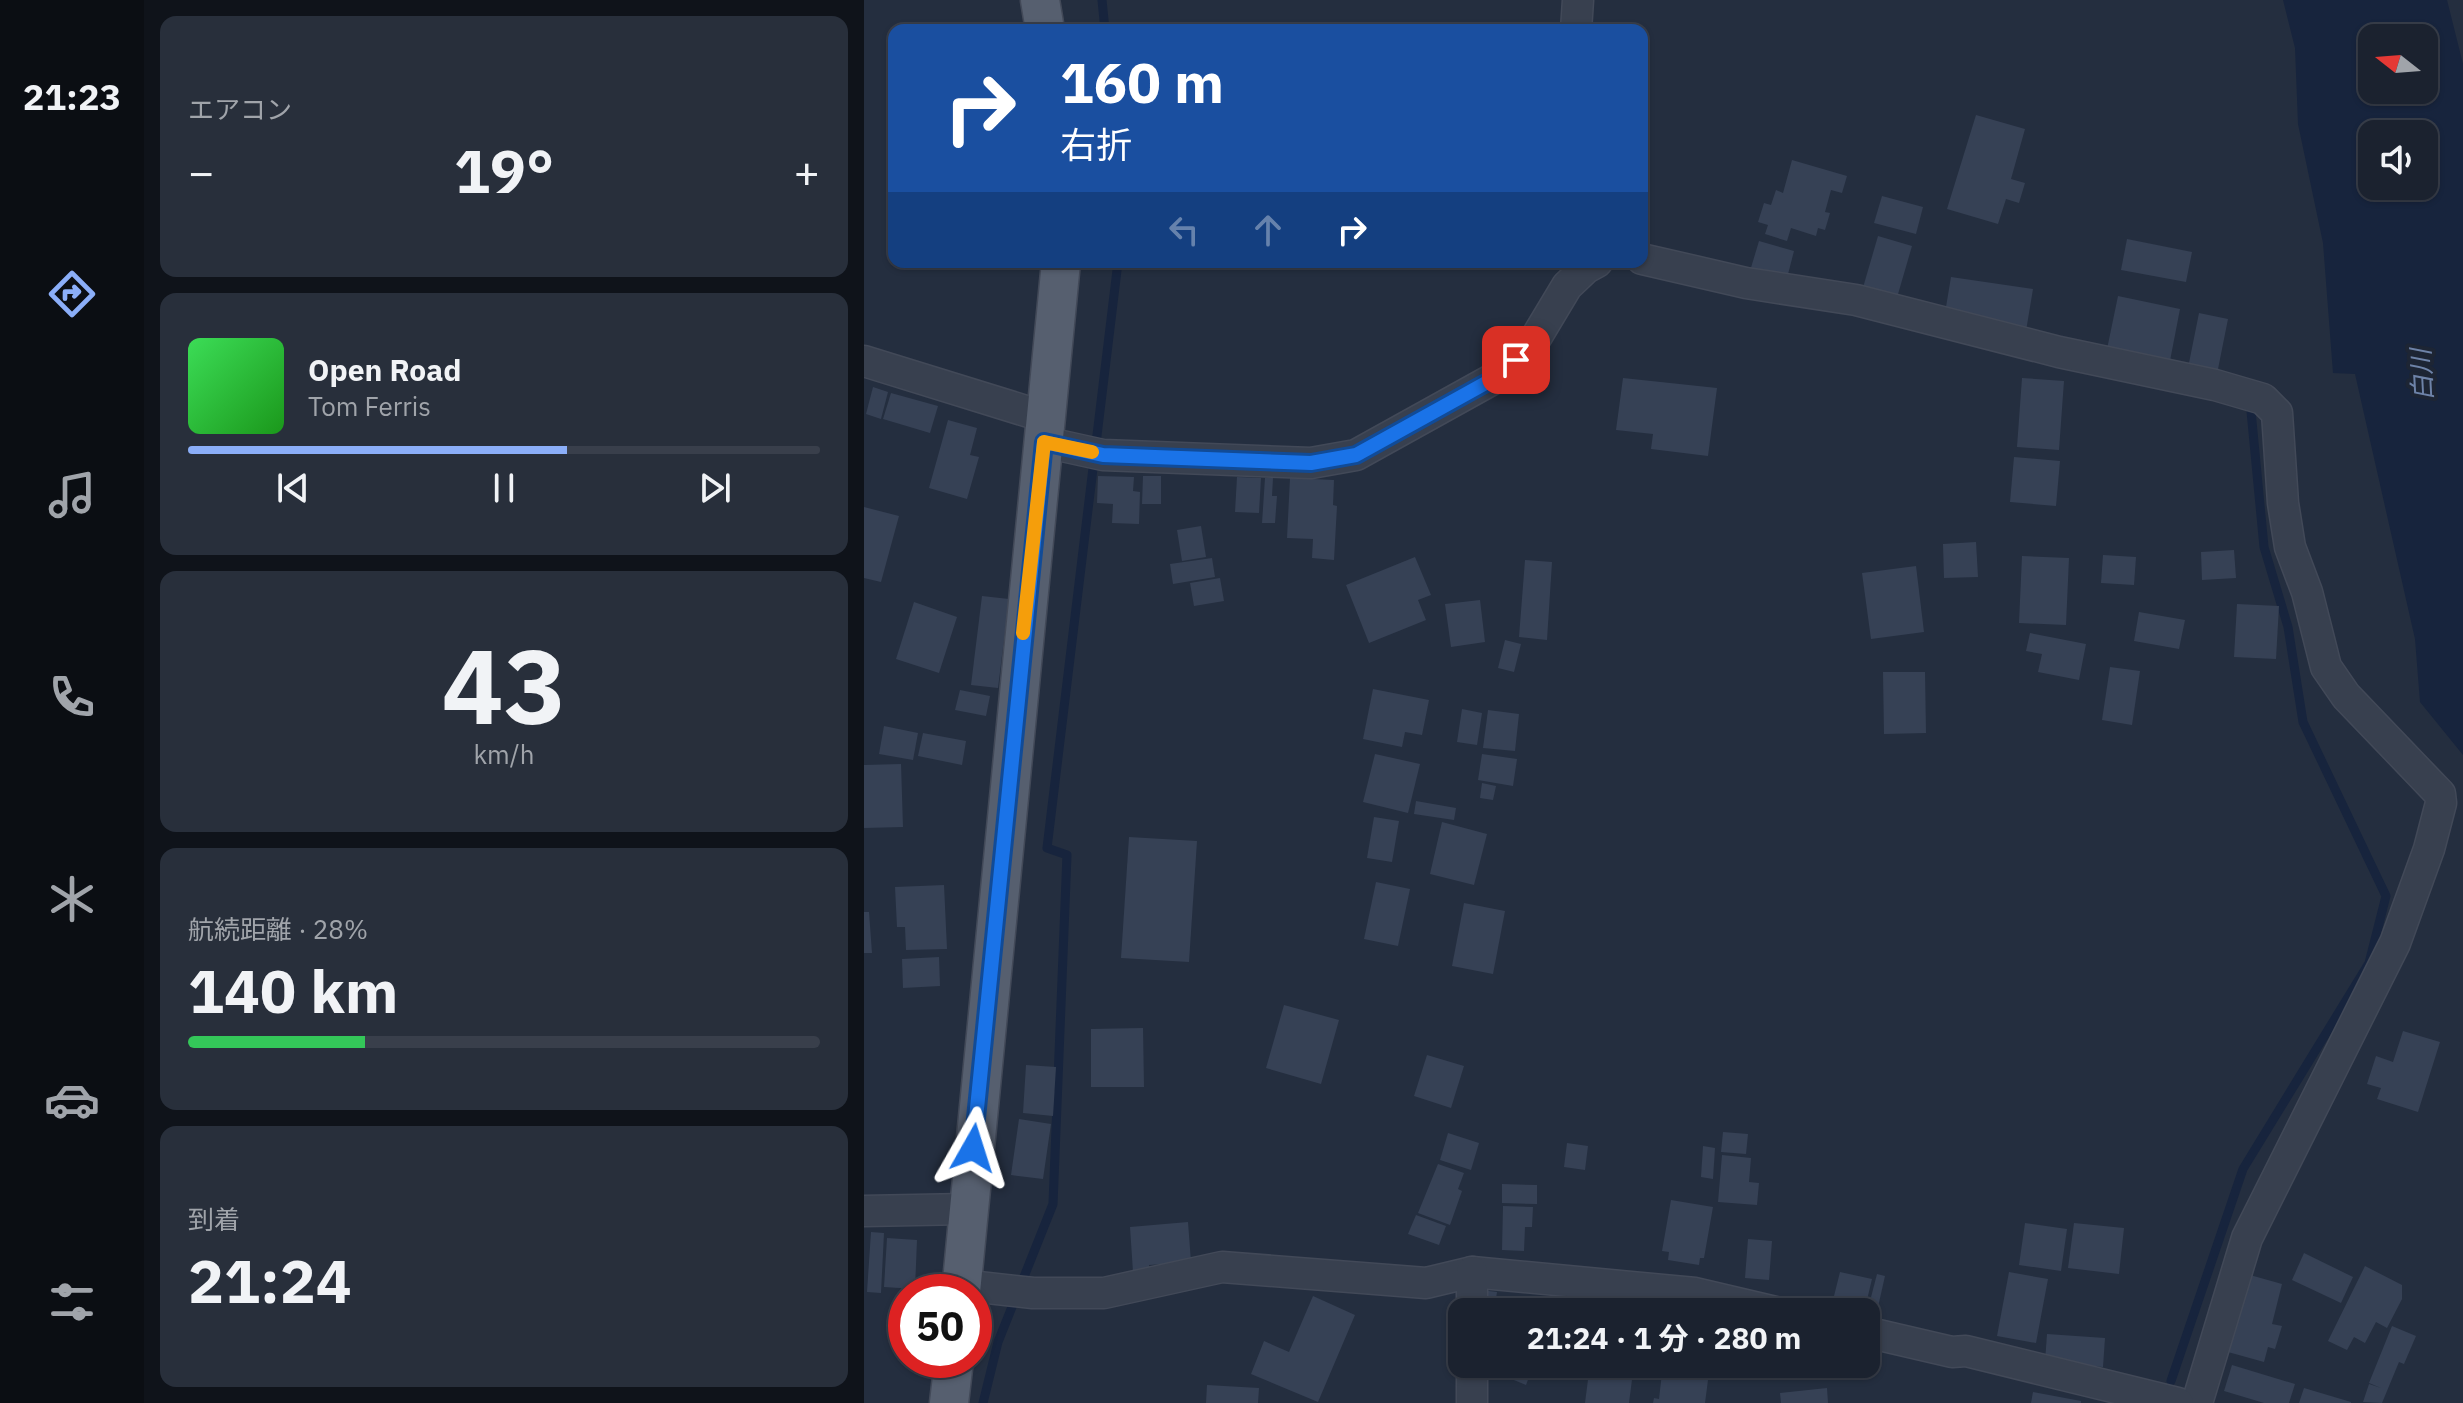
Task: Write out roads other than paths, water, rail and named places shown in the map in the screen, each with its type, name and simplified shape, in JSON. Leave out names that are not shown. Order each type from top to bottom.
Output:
[{"type":"main road","points":[[1040,0],[1044,24]]},
{"type":"main road","points":[[972,1274],[967,1209],[1054,435],[1061,268]]},
{"type":"main road","points":[[949,1403],[952,1378]]},
{"type":"street","points":[[1576,24],[1578,0]]},
{"type":"street","points":[[1648,260],[1746,283],[1856,300],[2059,352],[2215,385],[2263,399],[2277,413],[2283,503],[2290,547],[2307,592],[2326,667],[2346,696],[2440,794],[2441,803],[2429,849],[2395,943],[2247,1238],[2197,1403]]},
{"type":"street","points":[[864,361],[1103,455],[1311,463],[1356,455],[1502,374],[1531,346],[1568,274]]},
{"type":"street","points":[[864,1211],[967,1209]]},
{"type":"street","points":[[992,1290],[1104,1293],[1222,1267],[1426,1283],[1472,1272],[1695,1293],[1716,1298]]},
{"type":"street","points":[[1472,1272],[1472,1298]]},
{"type":"street","points":[[1880,1335],[1952,1352],[1966,1351],[2178,1403]]},
{"type":"street","points":[[1472,1378],[1472,1403]]},
{"type":"water","name":"白川","points":[[2283,0],[2447,0],[2463,64],[2463,755],[2420,702],[2415,639],[2355,374],[2333,373],[2323,243],[2298,124],[2295,48]]},
{"type":"waterway","points":[[1102,0],[1104,24]]},
{"type":"waterway","points":[[983,1403],[998,1342],[1053,1204],[1067,855],[1047,848],[1117,268]]},
{"type":"waterway","points":[[2171,1381],[2243,1169],[2369,963],[2386,896],[2303,722],[2288,627],[2264,547],[2251,411]]}]
